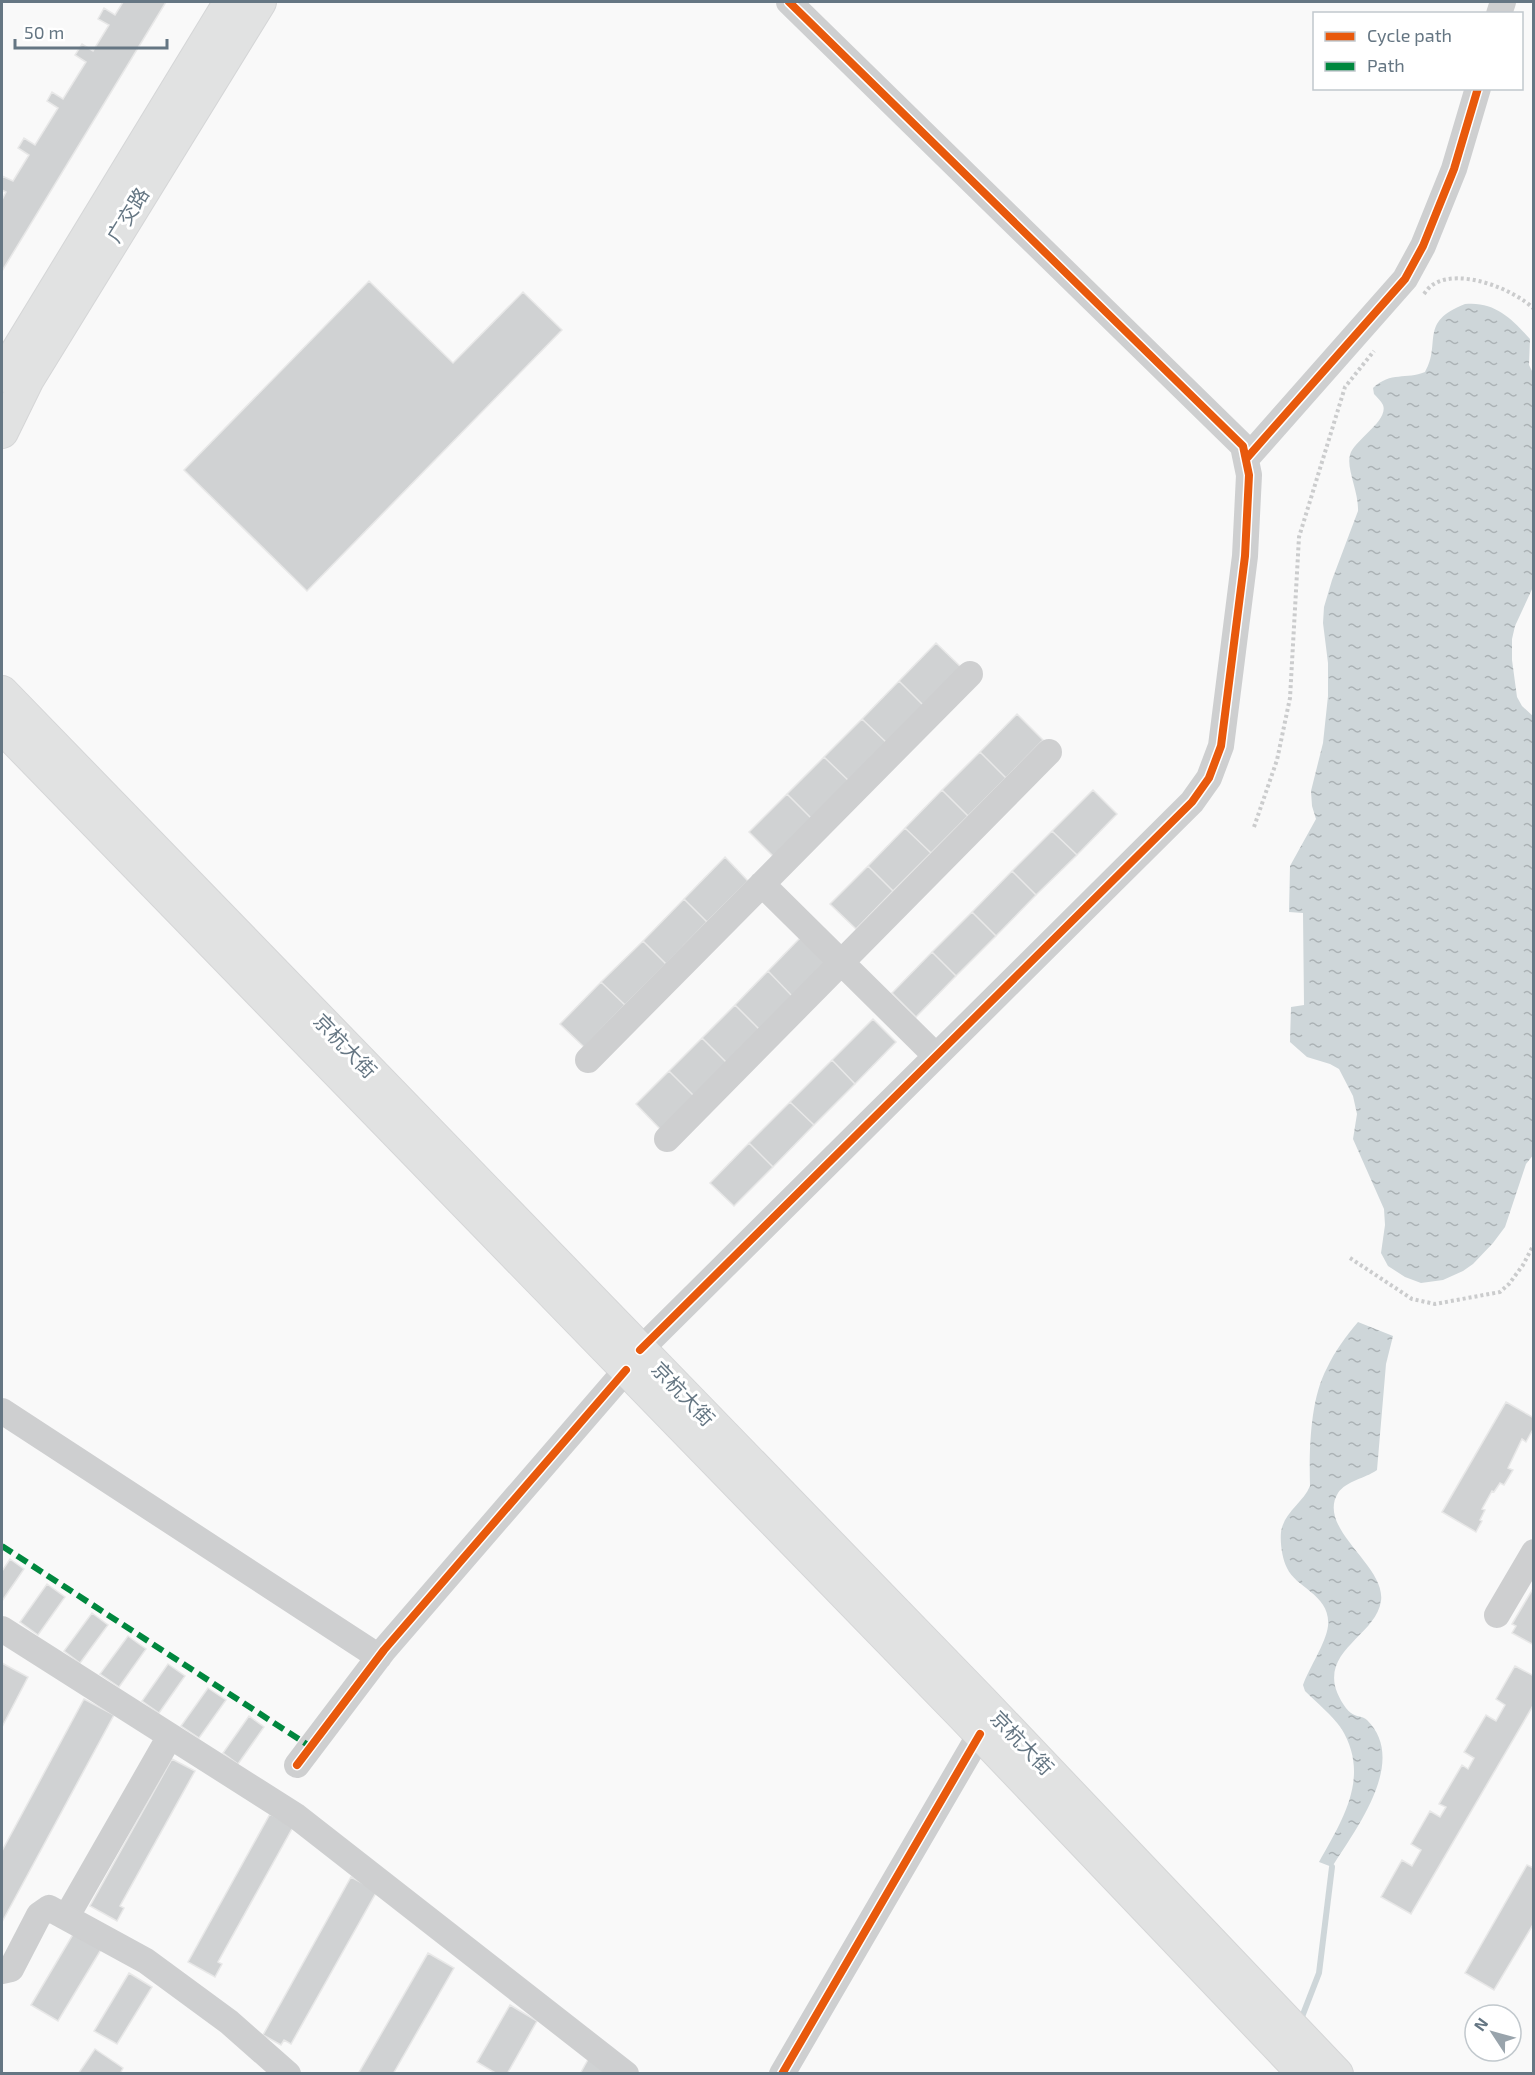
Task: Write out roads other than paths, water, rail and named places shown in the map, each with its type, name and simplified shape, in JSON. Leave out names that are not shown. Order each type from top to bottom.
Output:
[{"type":"main road","name":"广交路","points":[[2,376],[230,2]]},
{"type":"main road","name":"广交路","points":[[2,432],[34,369],[260,2]]},
{"type":"main road","name":"京杭大街","points":[[2,692],[633,1360],[980,1734],[1304,2073]]},
{"type":"main road","name":"京杭大街","points":[[2,727],[633,1360],[981,1700],[1337,2073]]},
{"type":"street","points":[[297,1765],[379,1657],[633,1360],[1192,802],[1209,778],[1221,746],[1244,568],[1249,474],[1243,446],[789,2]]},
{"type":"street","points":[[1246,459],[1405,279],[1423,246],[1454,169],[1477,90]]},
{"type":"street","points":[[588,1060],[970,674]]},
{"type":"street","points":[[667,1139],[1049,752]]},
{"type":"street","points":[[762,884],[936,1056]]},
{"type":"street","points":[[2,1412],[379,1657]]},
{"type":"street","points":[[1497,1615],[1533,1552]]},
{"type":"street","points":[[2,1629],[296,1816],[626,2073]]},
{"type":"street","points":[[782,2073],[980,1734]]},
{"type":"street","points":[[67,1916],[170,1736]]},
{"type":"street","points":[[2,1971],[11,1969],[39,1915],[49,1908],[146,1961],[230,2022],[288,2073]]},
{"type":"water","points":[[1465,304],[1494,308],[1509,318],[1530,339],[1529,365],[1533,373],[1533,587],[1515,626],[1512,639],[1512,660],[1517,697],[1522,706],[1534,717],[1534,1154],[1526,1164],[1505,1227],[1493,1243],[1463,1271],[1443,1280],[1421,1283],[1405,1277],[1388,1266],[1381,1253],[1385,1225],[1384,1209],[1353,1139],[1357,1114],[1353,1096],[1339,1069],[1307,1057],[1290,1042],[1291,1007],[1304,1005],[1303,913],[1289,912],[1290,866],[1316,819],[1311,791],[1323,743],[1328,696],[1324,607],[1358,511],[1349,461],[1350,455],[1381,417],[1383,405],[1374,394],[1373,388],[1386,379],[1425,372],[1430,361],[1436,326],[1441,318],[1450,311]]},
{"type":"water","points":[[1358,1322],[1393,1336],[1386,1364],[1377,1470],[1342,1489],[1338,1493],[1334,1506],[1336,1520],[1343,1534],[1373,1574],[1380,1588],[1381,1601],[1371,1623],[1345,1651],[1334,1673],[1339,1697],[1348,1711],[1367,1720],[1378,1737],[1382,1755],[1380,1775],[1374,1795],[1332,1867],[1319,1862],[1337,1830],[1350,1797],[1354,1780],[1354,1763],[1350,1746],[1341,1728],[1305,1691],[1303,1685],[1327,1633],[1327,1615],[1319,1599],[1291,1575],[1287,1568],[1281,1546],[1281,1532],[1286,1519],[1310,1486],[1312,1426],[1321,1381],[1337,1350]]},
{"type":"waterway","points":[[1300,2022],[1319,1973],[1332,1867]]}]
